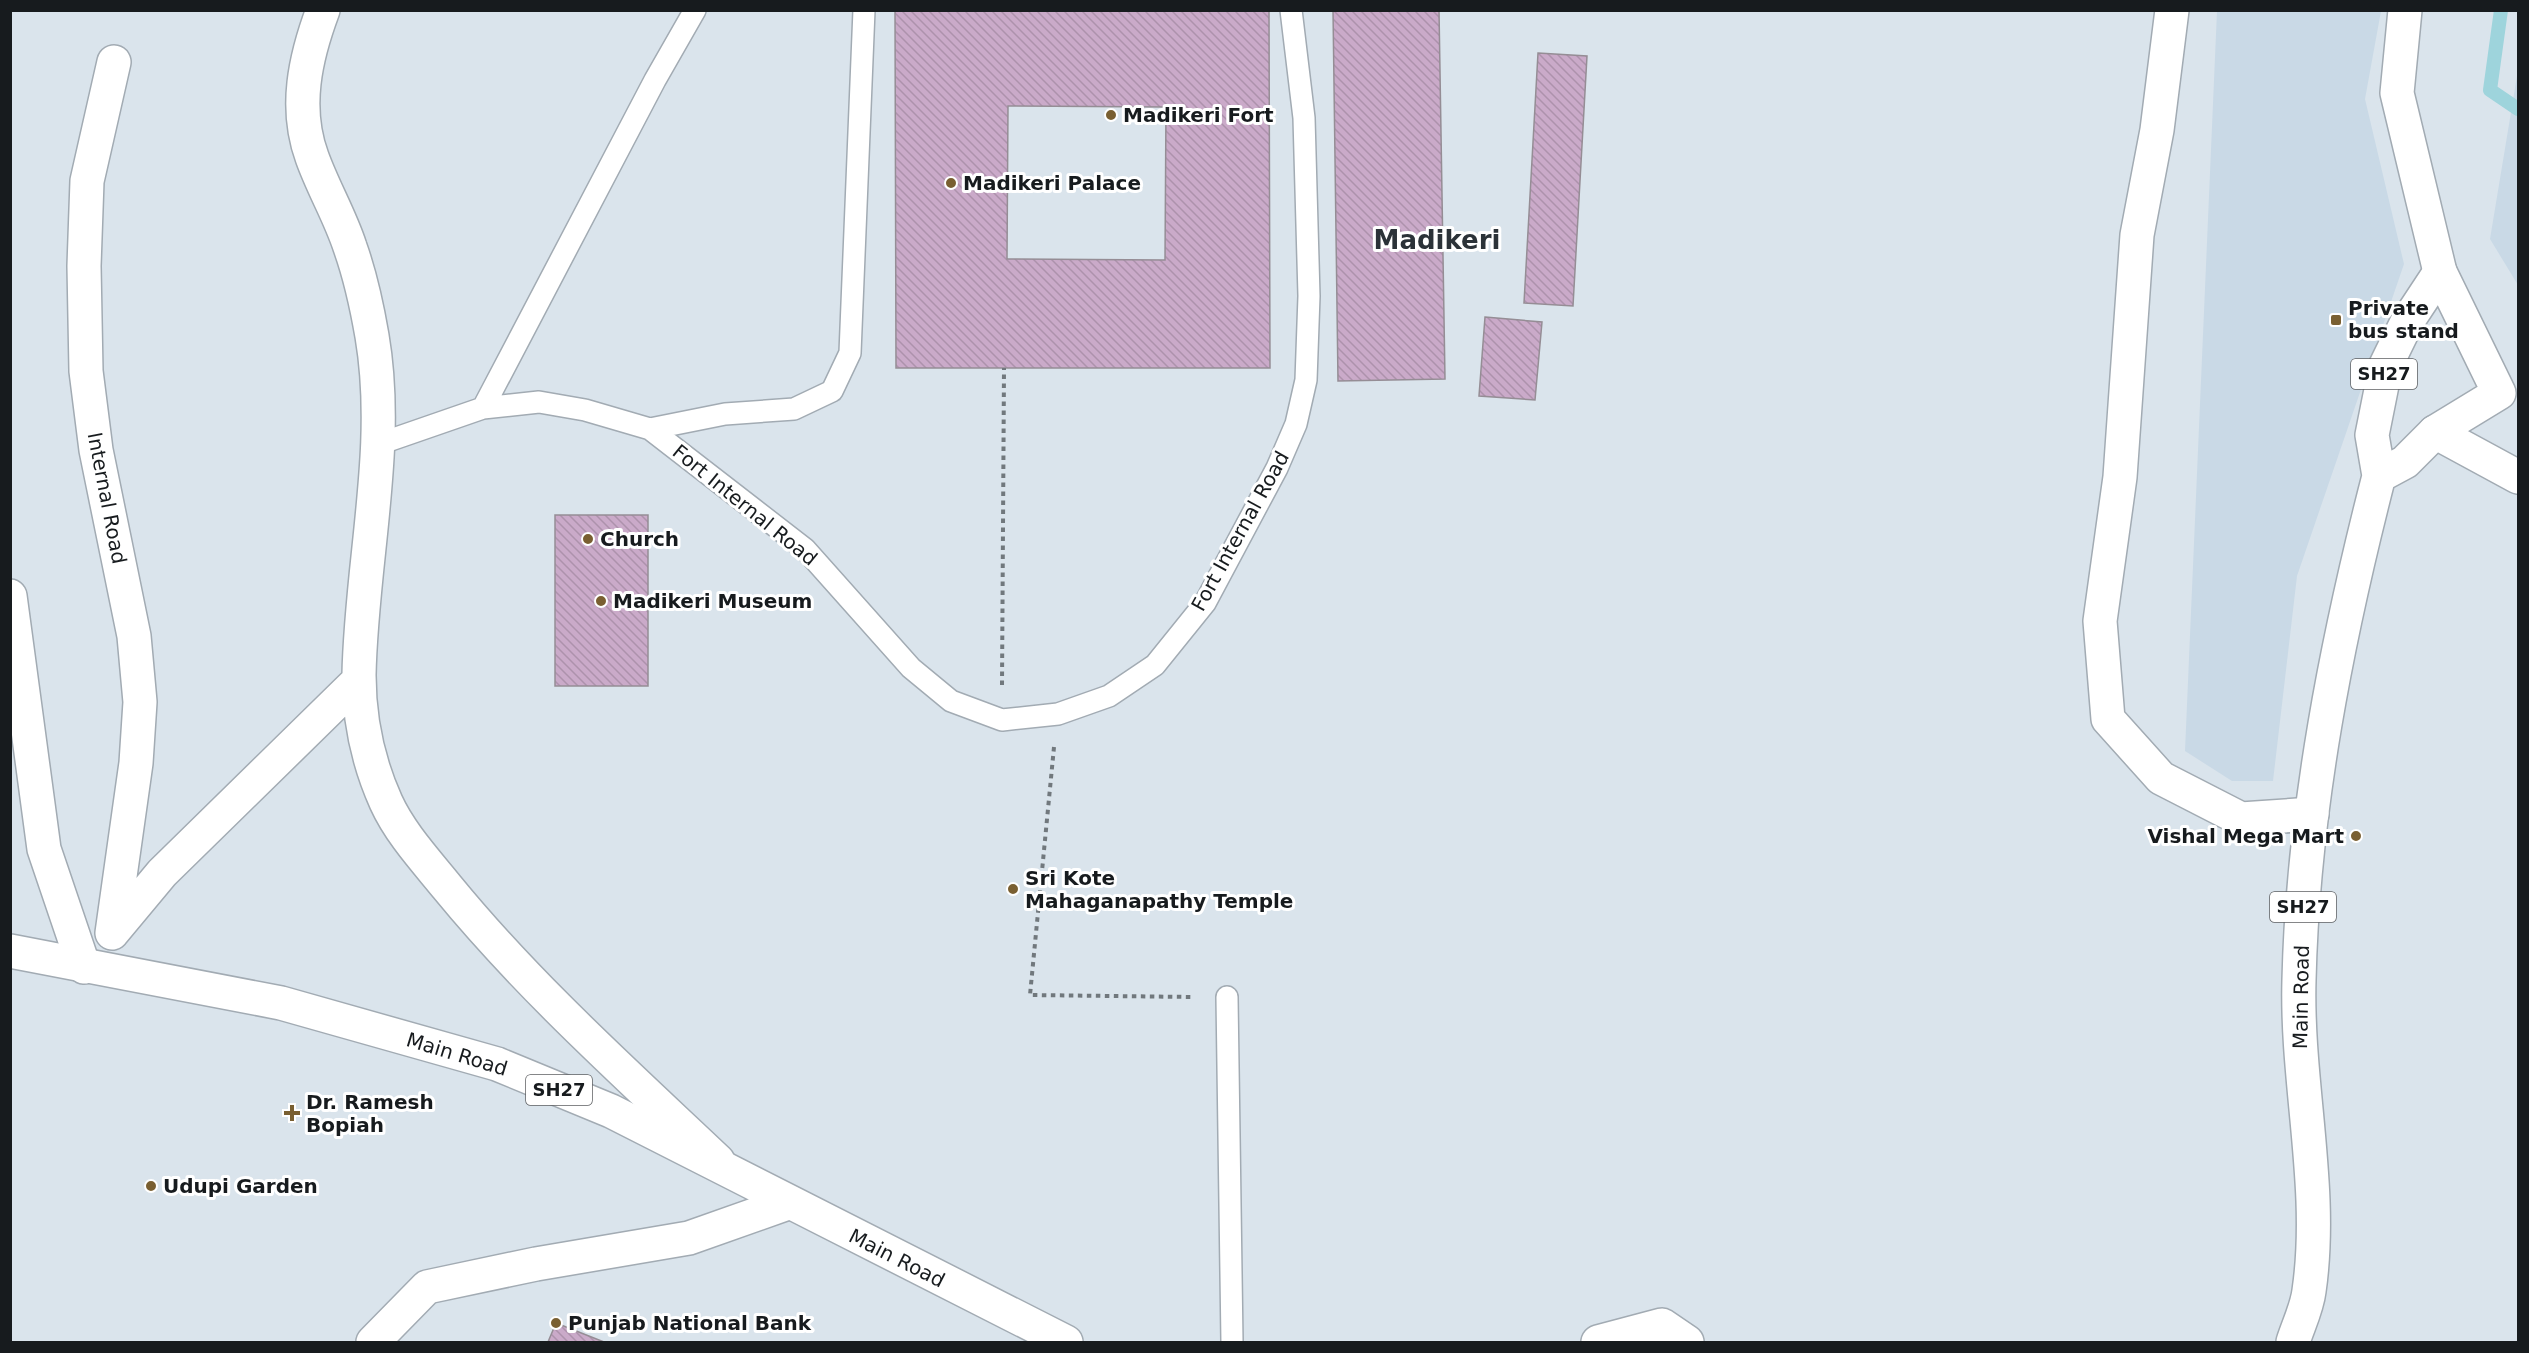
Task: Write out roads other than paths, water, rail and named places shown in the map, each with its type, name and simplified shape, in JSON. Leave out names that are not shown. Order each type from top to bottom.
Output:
[{"type":"street","points":[[323,10],[312,38],[304,73],[304,124],[311,155],[350,246],[363,299],[372,339],[379,444],[361,605],[359,680],[366,752],[387,806],[420,855],[495,942],[582,1032],[728,1171]]},
{"type":"street","points":[[2172,10],[2157,130],[2137,235],[2120,477],[2100,621],[2108,719],[2161,778],[2241,819],[2312,814]]},
{"type":"street","points":[[2379,476],[2405,462],[2435,432],[2509,393],[2440,272],[2397,93],[2404,10]]},
{"type":"street","name":"Internal Road","points":[[112,933],[136,763],[140,702],[134,636],[96,450],[86,371],[84,266],[87,181],[114,62]]},
{"type":"street","name":"SH27","points":[[2379,476],[2372,435],[2386,365],[2408,322],[2440,272]]},
{"type":"street","points":[[2435,432],[2518,477]]},
{"type":"street","name":"Main Road","points":[[2293,1342],[2309,1293],[2315,1234],[2299,1049],[2299,979],[2312,814],[2359,553],[2379,476]]},
{"type":"street","points":[[10,596],[44,849],[84,967]]},
{"type":"street","points":[[84,967],[162,873],[359,680]]},
{"type":"street","name":"Main Road","points":[[10,951],[281,1003],[497,1064],[611,1111],[788,1203],[1066,1342]]},
{"type":"street","points":[[373,1342],[427,1287],[536,1264],[689,1238],[788,1203]]},
{"type":"street","points":[[1598,1342],[1662,1325],[1687,1342]]},
{"type":"lane","points":[[483,408],[655,80],[695,10]]},
{"type":"lane","name":"Fort Internal Road","points":[[650,429],[725,414],[794,409],[832,391],[850,353],[864,10]]},
{"type":"lane","name":"Fort Internal Road","points":[[379,444],[483,408],[539,402],[585,410],[650,429],[805,549],[911,668],[951,701],[1002,720],[1058,714],[1109,696],[1155,665],[1205,603],[1277,468],[1296,424],[1306,380],[1308,296],[1304,118],[1291,10]]},
{"type":"lane","points":[[1227,998],[1232,1342]]},
{"type":"waterway","points":[[2501,10],[2490,90],[2518,109]]},
{"type":"place","name":"Madikeri Fort","points":[[1111,115]]},
{"type":"place","name":"Madikeri Palace","points":[[951,183]]},
{"type":"place","name":"Private bus stand","points":[[2336,320]]},
{"type":"place","name":"Church","points":[[588,539]]},
{"type":"place","name":"Madikeri Museum","points":[[601,601]]},
{"type":"place","name":"Vishal Mega Mart","points":[[2356,836]]},
{"type":"place","name":"Sri Kote Mahaganapathy Temple","points":[[1013,889]]},
{"type":"place","name":"Dr. Ramesh Bopiah","points":[[292,1113]]},
{"type":"place","name":"Udupi Garden","points":[[151,1186]]},
{"type":"place","name":"Punjab National Bank","points":[[556,1323]]},
{"type":"district","name":"Madikeri","points":[[1437,240]]}]
